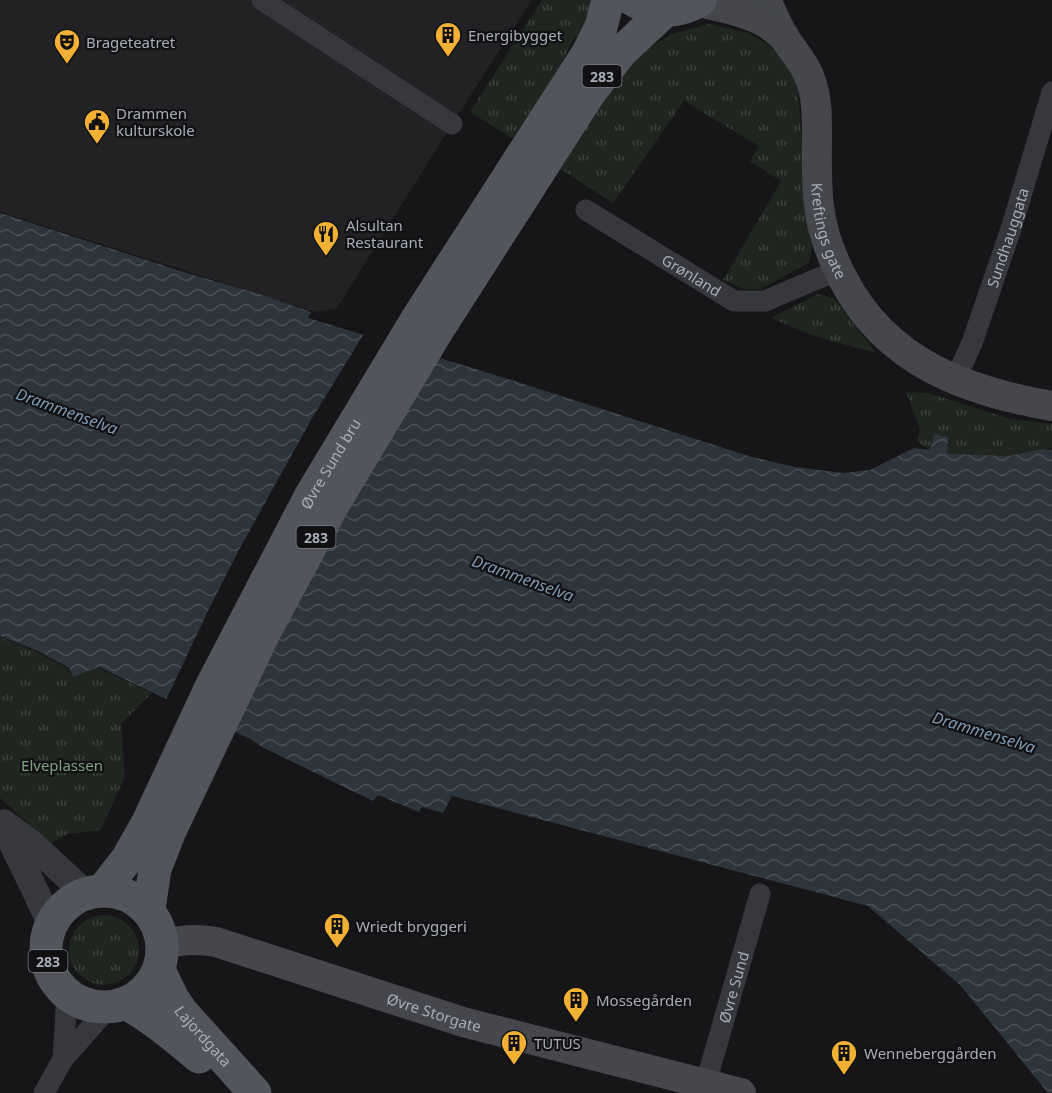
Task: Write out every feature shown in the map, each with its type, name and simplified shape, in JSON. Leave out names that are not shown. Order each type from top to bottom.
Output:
[{"type":"main road","name":"283","points":[[543,146],[601,27],[609,0]]},
{"type":"main road","points":[[633,0],[642,6],[665,11]]},
{"type":"main road","name":"Kreftings gate","points":[[764,0],[783,36],[801,59],[813,87],[816,102],[817,181],[821,221],[825,239],[851,294],[878,329],[899,348],[940,374],[986,391],[1052,406]]},
{"type":"main road","name":"283","points":[[543,146],[588,95],[621,52],[665,11],[684,8],[699,1]]},
{"type":"main road","name":"Kreftings gate","points":[[699,1],[746,15],[767,24],[783,36]]},
{"type":"main road","name":"Øvre Sund bru","points":[[197,746],[264,633],[367,447],[427,325],[543,146]]},
{"type":"main road","name":"283","points":[[117,1005],[94,1006],[80,1002],[58,985],[52,975],[46,951],[51,926],[68,902],[94,891],[127,859],[197,746]]},
{"type":"main road","name":"283","points":[[160,958],[156,922],[149,909],[155,868],[180,808],[197,746]]},
{"type":"main road","points":[[94,891],[121,893],[149,909]]},
{"type":"main road","name":"Øvre Storgate","points":[[160,958],[177,942],[206,940],[216,942],[463,1022],[705,1088],[741,1093]]},
{"type":"main road","points":[[117,1005],[146,989],[160,958]]},
{"type":"main road","name":"Lajordgata","points":[[160,958],[173,999],[181,1011],[255,1093]]},
{"type":"main road","name":"Lajordgata","points":[[117,1005],[143,1013],[172,1034],[204,1060],[233,1093]]},
{"type":"street","points":[[262,0],[452,124]]},
{"type":"street","name":"Sundhauggata","points":[[955,380],[972,343],[1011,229],[1052,92]]},
{"type":"street","name":"Grønland","points":[[586,210],[734,301],[765,301],[838,270]]},
{"type":"street","points":[[2,821],[94,891]]},
{"type":"street","points":[[2,821],[40,898],[51,926]]},
{"type":"street","name":"Øvre Sund","points":[[705,1088],[760,894]]},
{"type":"street","points":[[63,1059],[67,994]]},
{"type":"street","points":[[44,1093],[63,1059],[117,1005]]},
{"type":"shaded area","points":[[0,0],[532,0],[337,308],[315,312],[0,212]]},
{"type":"green space","points":[[542,0],[591,0],[582,39],[575,36],[549,89],[513,139],[470,112]]},
{"type":"green space","points":[[709,24],[748,33],[775,48],[797,79],[804,210],[812,247],[809,263],[760,289],[743,289],[723,280],[781,181],[750,161],[759,146],[684,101],[613,203],[559,168],[585,125],[633,59],[671,34]]},
{"type":"green space","points":[[818,294],[834,298],[876,353],[817,337],[771,318]]},
{"type":"green space","points":[[906,392],[928,393],[1007,418],[1052,424],[1052,448],[1009,456],[946,454],[934,434],[930,450],[917,441],[920,429]]},
{"type":"green space","name":"Elveplassen","points":[[0,637],[37,652],[68,669],[72,677],[98,668],[152,693],[121,724],[125,776],[101,830],[68,834],[51,843],[0,798]]},
{"type":"green space","points":[[104,915],[123,921],[133,931],[139,950],[133,969],[123,979],[104,985],[85,979],[75,969],[69,950],[75,931],[85,921]]},
{"type":"water","name":"Drammenselva","points":[[0,213],[266,296],[311,312],[308,318],[752,457],[795,467],[844,473],[870,470],[914,448],[930,450],[934,434],[948,437],[947,454],[1009,456],[1043,449],[1052,450],[1052,1093],[1048,1093],[961,986],[868,906],[452,796],[443,813],[422,807],[419,812],[378,795],[373,801],[99,667],[73,677],[69,668],[38,651],[0,636]]},
{"type":"pier","points":[[365,332],[436,354],[343,509],[229,732],[165,702],[240,548],[311,420]]},
{"type":"place","name":"Energibygget","points":[[448,58]]},
{"type":"place","name":"Brageteatret","points":[[67,65]]},
{"type":"place","name":"Drammen kulturskole","points":[[97,145]]},
{"type":"place","name":"Alsultan Restaurant","points":[[326,257]]},
{"type":"place","name":"Wriedt bryggeri","points":[[337,949]]},
{"type":"place","name":"Mossegården","points":[[576,1023]]},
{"type":"place","name":"TUTUS","points":[[514,1066]]},
{"type":"place","name":"Wenneberggården","points":[[844,1076]]}]
